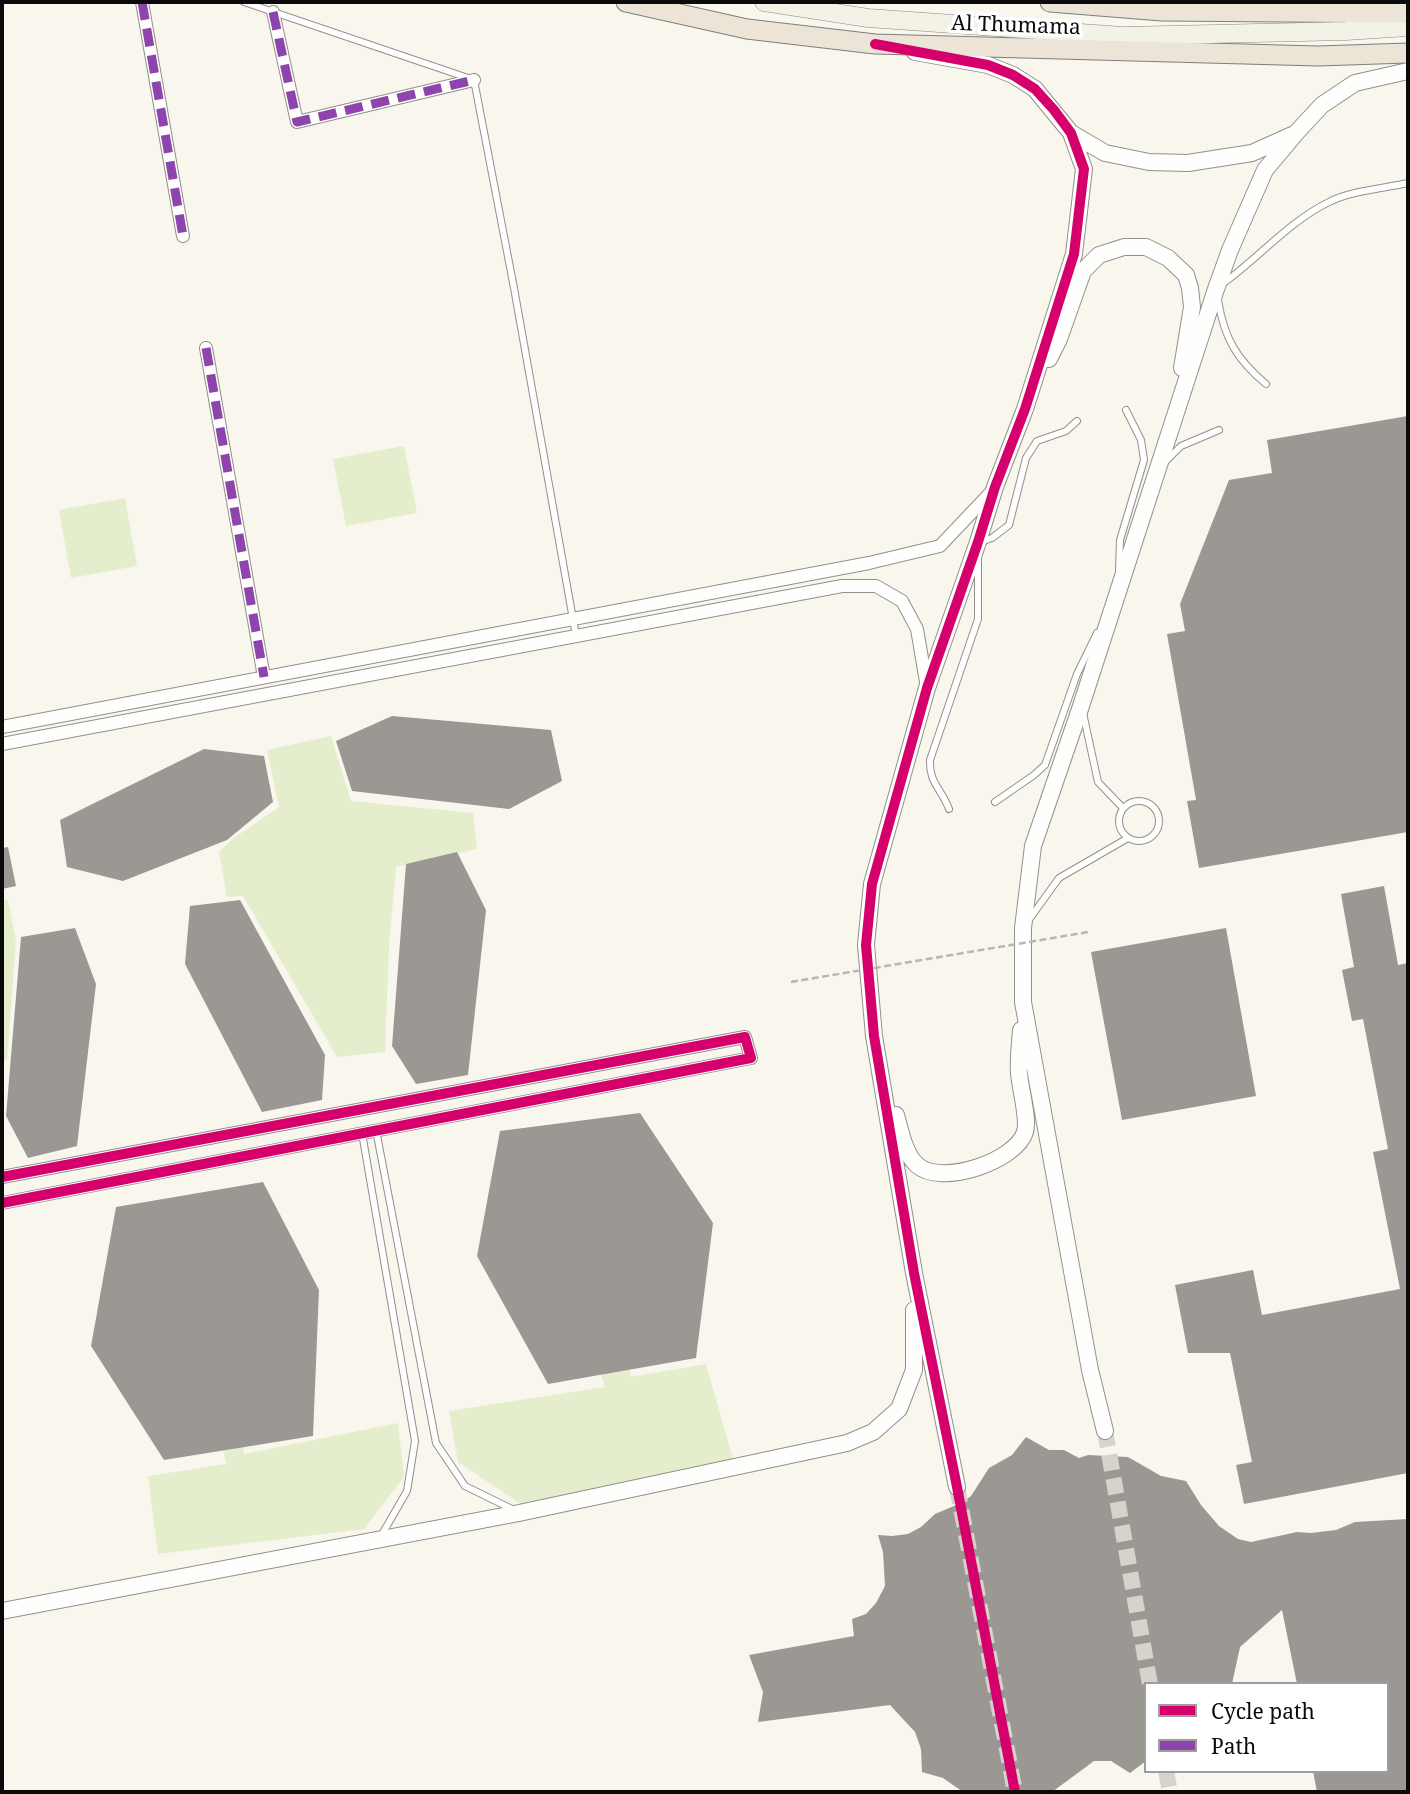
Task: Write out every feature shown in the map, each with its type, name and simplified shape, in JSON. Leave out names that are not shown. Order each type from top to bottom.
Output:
[{"type":"main road","name":"Al Thumama","points":[[626,2],[747,29],[875,44],[1318,56],[1408,53]]},
{"type":"main road","points":[[764,2],[868,18],[1123,36],[1408,27]]},
{"type":"main road","name":"Al Thumama","points":[[1050,2],[1162,11],[1408,13]]},
{"type":"street","points":[[142,2],[183,236]]},
{"type":"street","points":[[273,12],[296,122],[474,80]]},
{"type":"street","points":[[875,44],[988,65],[1013,75],[1035,89],[1071,133],[1084,169],[1074,254],[1025,409],[995,487],[927,688],[872,884],[866,945],[874,1036],[914,1273],[957,1487]]},
{"type":"street","points":[[874,1036],[905,1146],[918,1166],[934,1172],[962,1172],[1001,1157],[1017,1147],[1026,1130],[1018,1071],[1023,1002],[1023,928],[1032,846],[1082,706],[1230,250],[1265,170],[1322,105],[1355,83],[1408,71]]},
{"type":"street","points":[[1071,133],[1105,153],[1149,162],[1188,163],[1252,153],[1296,133]]},
{"type":"street","points":[[1025,409],[1059,339],[1083,271],[1099,255],[1124,247],[1146,247],[1168,258],[1186,275],[1192,307],[1183,360],[1182,392]]},
{"type":"street","points":[[206,348],[264,677]]},
{"type":"street","points":[[2,727],[869,564],[940,545],[995,487]]},
{"type":"street","points":[[2,744],[842,586],[876,586],[902,601],[917,629],[927,688]]},
{"type":"street","points":[[1023,1002],[1087,1357],[1105,1431]]},
{"type":"street","points":[[2,1177],[745,1037],[751,1058],[2,1203]]},
{"type":"street","points":[[2,1611],[519,1513],[847,1443],[873,1432],[899,1409],[914,1370],[914,1273]]},
{"type":"lane","points":[[244,2],[474,80],[576,636]]},
{"type":"lane","points":[[1266,384],[1238,357],[1221,321],[1216,289],[1246,268],[1298,221],[1331,201],[1408,183]]},
{"type":"lane","points":[[995,802],[1045,765],[1077,674],[1118,590],[1120,540],[1144,460],[1141,440],[1126,411]]},
{"type":"lane","points":[[949,809],[943,794],[930,776],[930,760],[978,619],[978,542],[992,538],[1009,526],[1026,458],[1037,441],[1066,431],[1077,421]]},
{"type":"lane","points":[[1156,472],[1181,446],[1219,430]]},
{"type":"lane","points":[[1082,706],[1098,782],[1123,808]]},
{"type":"lane","points":[[1138,801],[1149,803],[1157,810],[1160,821],[1157,832],[1149,839],[1138,841],[1128,838],[1119,824],[1123,808],[1138,801]]},
{"type":"lane","points":[[1023,928],[1059,878],[1128,838]]},
{"type":"lane","points":[[376,1130],[436,1443],[465,1486],[519,1513]]},
{"type":"lane","points":[[362,1133],[415,1441],[407,1491],[379,1540]]},
{"type":"path","points":[[791,982],[1088,932]]},
{"type":"green space","points":[[404,446],[417,513],[346,526],[333,459]]},
{"type":"green space","points":[[125,498],[137,566],[71,578],[59,510]]},
{"type":"green space","points":[[331,736],[351,801],[473,813],[477,849],[396,867],[389,947],[385,1052],[337,1057],[243,896],[227,897],[219,852],[234,838],[279,807],[267,750]]},
{"type":"green space","points":[[8,900],[16,941],[7,1060],[2,1061],[2,901]]},
{"type":"green space","points":[[566,1265],[618,1298],[631,1377],[706,1364],[734,1462],[521,1504],[458,1462],[449,1411],[605,1387]]},
{"type":"green space","points":[[230,1369],[244,1454],[398,1423],[404,1477],[364,1529],[158,1554],[148,1476],[226,1464],[211,1392]]},
{"type":"building","points":[[1408,416],[1408,832],[1199,868],[1187,801],[1196,800],[1167,634],[1185,631],[1180,604],[1229,480],[1272,473],[1267,440]]},
{"type":"building","points":[[392,716],[551,730],[562,781],[509,809],[352,791],[336,741]]},
{"type":"building","points":[[204,749],[264,756],[273,802],[227,840],[123,881],[67,867],[60,820]]},
{"type":"building","points":[[8,847],[16,886],[2,889],[2,848]]},
{"type":"building","points":[[457,852],[486,910],[468,1075],[416,1084],[392,1046],[406,864]]},
{"type":"building","points":[[1384,886],[1398,965],[1408,963],[1408,1473],[1244,1504],[1236,1465],[1252,1462],[1230,1353],[1188,1353],[1175,1285],[1253,1270],[1262,1315],[1400,1289],[1373,1152],[1388,1149],[1363,1019],[1352,1021],[1342,970],[1354,967],[1341,894]]},
{"type":"building","points":[[240,900],[325,1055],[322,1100],[262,1112],[185,964],[190,906]]},
{"type":"building","points":[[75,928],[96,984],[77,1146],[28,1158],[6,1116],[21,937]]},
{"type":"building","points":[[1226,928],[1256,1096],[1122,1120],[1091,952]]},
{"type":"building","points":[[640,1113],[713,1223],[696,1358],[548,1384],[477,1256],[500,1131]]},
{"type":"building","points":[[263,1182],[319,1290],[313,1436],[164,1460],[91,1346],[116,1207]]},
{"type":"building","points":[[1026,1437],[1049,1450],[1064,1450],[1079,1458],[1088,1455],[1128,1457],[1161,1476],[1186,1481],[1219,1526],[1238,1539],[1251,1542],[1297,1532],[1336,1530],[1355,1522],[1408,1519],[1408,1792],[1317,1792],[1313,1773],[1389,1773],[1389,1682],[1297,1682],[1282,1610],[1240,1647],[1232,1682],[1144,1682],[1144,1762],[1130,1773],[1111,1761],[1094,1761],[1052,1792],[963,1792],[943,1778],[922,1772],[921,1749],[915,1732],[890,1705],[758,1722],[763,1692],[749,1655],[854,1636],[852,1619],[866,1614],[885,1586],[883,1552],[878,1535],[908,1534],[921,1527],[935,1514],[971,1496],[989,1468],[1012,1455]]},
{"type":"tunnel","points":[[1105,1431],[1150,1682]]},
{"type":"tunnel","points":[[957,1487],[1015,1792]]},
{"type":"tunnel","points":[[1166,1773],[1170,1792]]},
{"type":"marked path","points":[[142,2],[183,236]]},
{"type":"marked path","points":[[273,12],[297,122],[474,80]]},
{"type":"marked path","points":[[206,348],[264,677]]},
{"type":"cycle path","points":[[875,44],[988,65],[1013,75],[1035,89],[1054,110],[1071,133],[1084,169],[1074,254],[1025,409],[995,487],[927,688],[872,884],[866,945],[874,1036],[914,1273],[1015,1792]]},
{"type":"cycle path","points":[[2,1177],[745,1037],[751,1058],[2,1203]]}]
